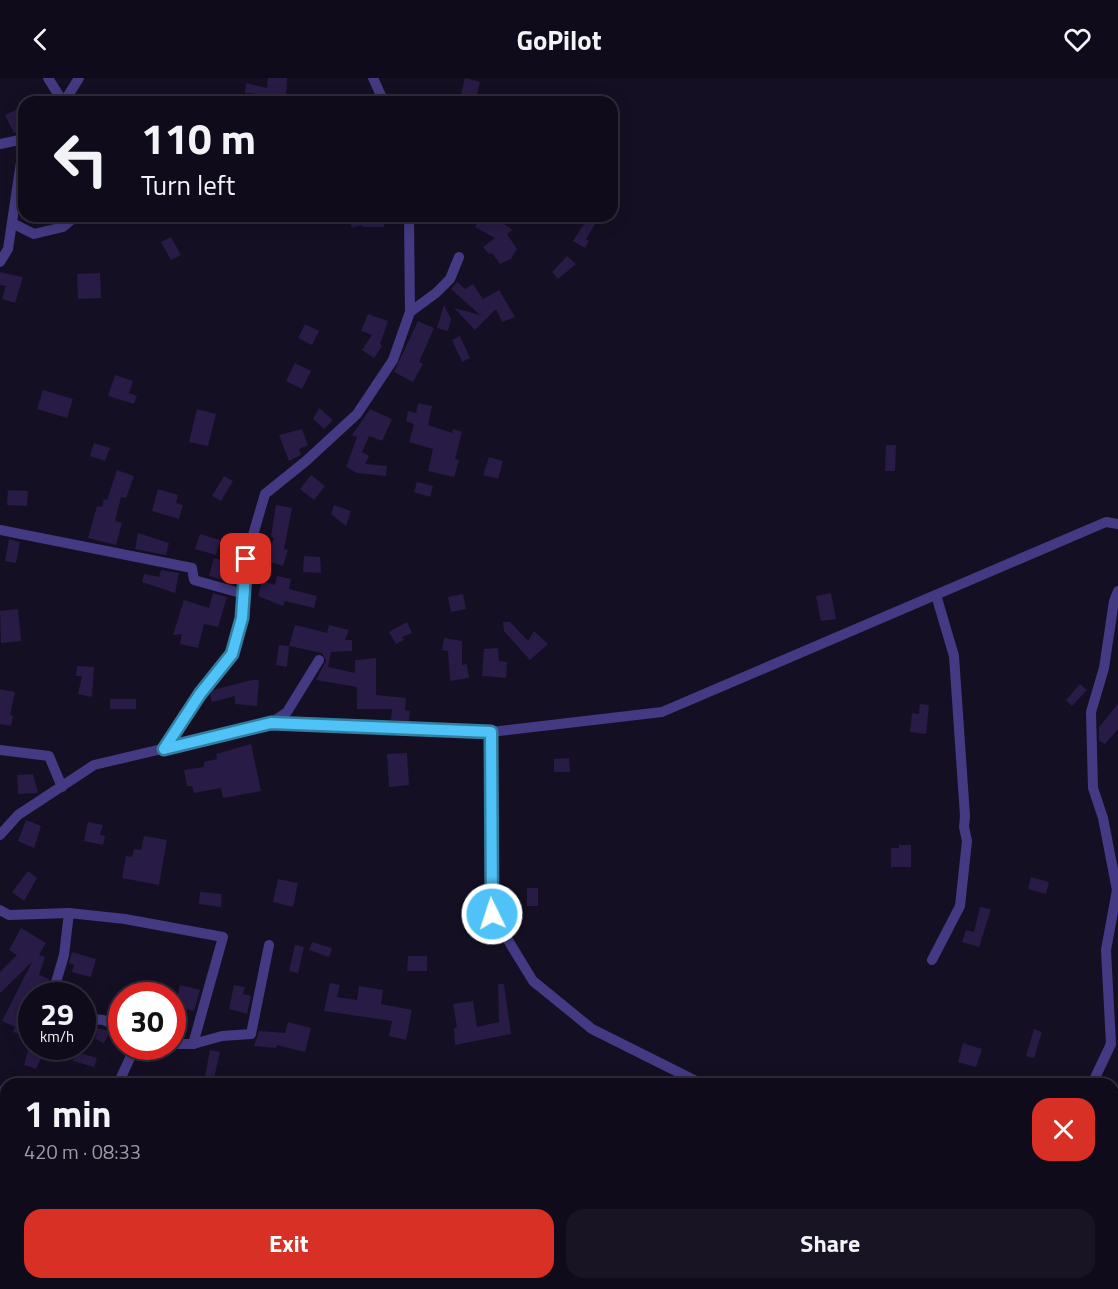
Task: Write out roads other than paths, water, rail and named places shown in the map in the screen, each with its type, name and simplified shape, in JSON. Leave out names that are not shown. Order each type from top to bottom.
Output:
[{"type":"street","points":[[48,78],[60,96]]},
{"type":"street","points":[[68,96],[79,78]]},
{"type":"street","points":[[373,78],[381,96]]},
{"type":"street","points":[[0,144],[18,141]]},
{"type":"street","points":[[0,262],[8,249],[18,182]]},
{"type":"street","points":[[12,223],[34,234],[63,226],[68,222]]},
{"type":"street","points":[[164,749],[200,694],[232,654],[242,618],[246,559],[265,494],[306,461],[357,414],[393,360],[410,312],[409,222]]},
{"type":"street","points":[[410,312],[450,279],[459,257]]},
{"type":"street","points":[[0,835],[18,815],[94,765],[271,723],[491,732],[662,712],[1106,522],[1118,524]]},
{"type":"street","points":[[0,530],[192,568],[194,580],[244,594]]},
{"type":"street","points":[[1095,1078],[1111,1044],[1106,950],[1117,890],[1103,818],[1093,788],[1091,712],[1104,668],[1114,601],[1118,591]]},
{"type":"street","points":[[932,960],[960,906],[967,840],[964,827],[966,816],[954,656],[936,596]]},
{"type":"street","points":[[271,723],[287,712],[320,660]]},
{"type":"street","points":[[491,732],[492,914],[533,981],[592,1029],[690,1078]]},
{"type":"street","points":[[0,750],[50,756],[62,787]]},
{"type":"street","points":[[0,910],[9,915],[69,913],[125,919],[223,937],[193,1044]]},
{"type":"street","points":[[56,982],[64,955],[69,913]]},
{"type":"street","points":[[186,1044],[222,1036],[251,1034],[269,945]]},
{"type":"street","points":[[121,1078],[129,1060]]}]
